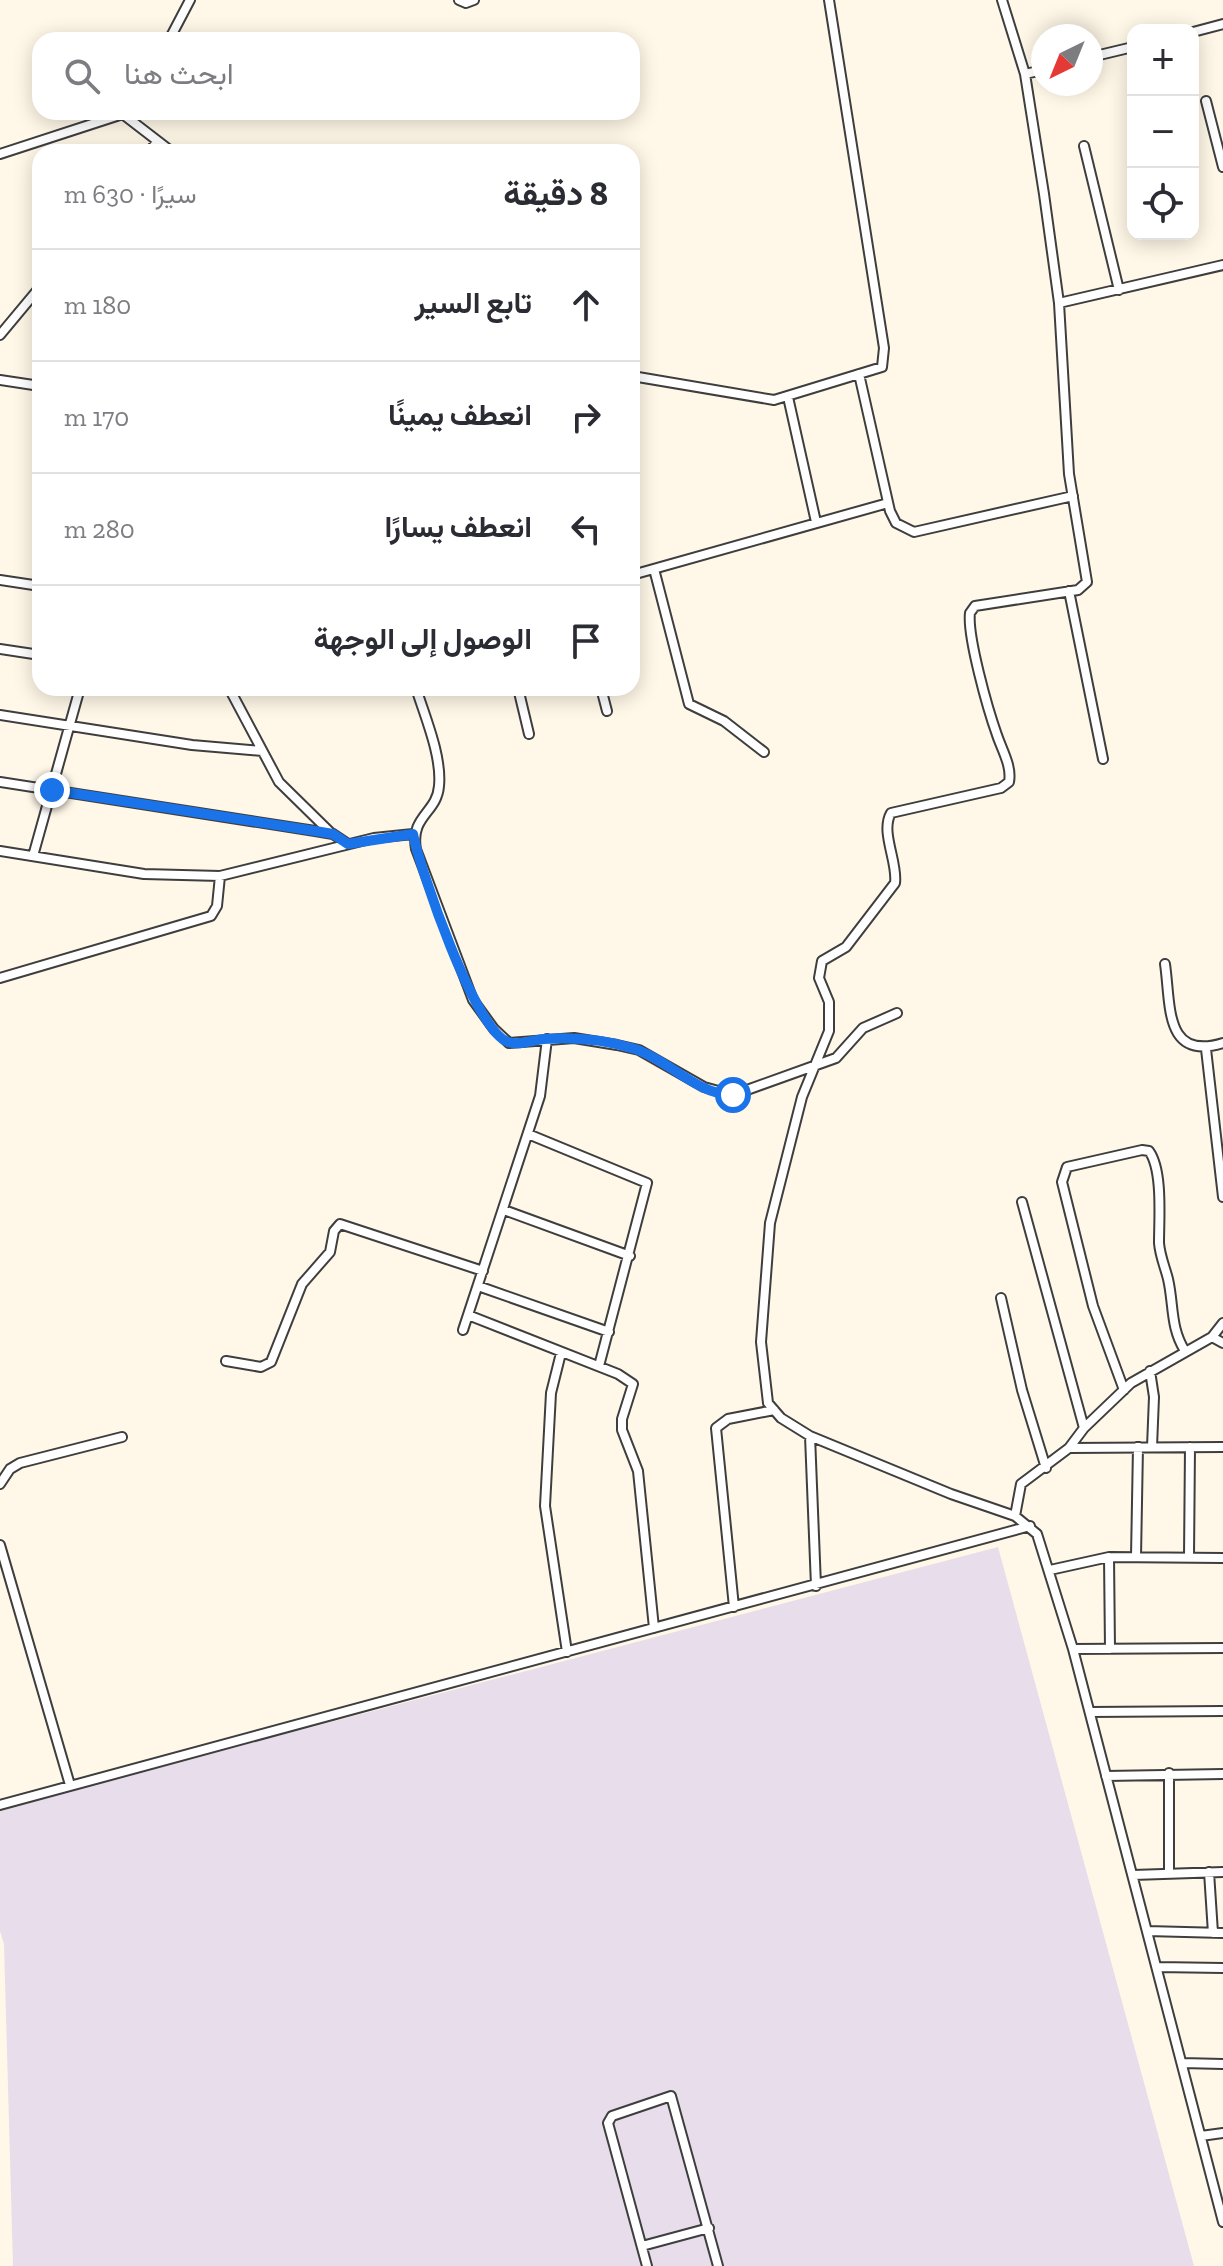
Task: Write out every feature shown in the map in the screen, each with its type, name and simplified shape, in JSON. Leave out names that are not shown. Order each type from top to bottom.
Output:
[{"type":"street","points":[[173,32],[190,0]]},
{"type":"street","points":[[459,0],[466,3],[474,0]]},
{"type":"street","points":[[640,377],[762,399],[788,397],[882,367],[884,348],[829,0]]},
{"type":"street","points":[[1002,0],[1025,74],[1059,303],[1073,496],[1087,574],[1084,586],[975,606],[970,613],[973,642],[1010,778],[1001,788],[891,813],[888,827],[897,872],[895,883],[846,947],[822,961],[819,978],[829,1002],[829,1031],[802,1097],[770,1223],[761,1342],[763,1380],[768,1403],[810,1436],[923,1483],[1015,1516],[1037,1534],[1073,1649],[1220,2200],[1223,2222]]},
{"type":"street","points":[[1199,30],[1223,24]]},
{"type":"street","points":[[1103,54],[1127,48]]},
{"type":"street","points":[[1025,74],[1031,73]]},
{"type":"street","points":[[1206,101],[1223,167]]},
{"type":"street","points":[[0,154],[107,120]]},
{"type":"street","points":[[133,120],[160,144]]},
{"type":"street","points":[[1084,146],[1119,290]]},
{"type":"street","points":[[1059,303],[1223,265]]},
{"type":"street","points":[[0,335],[32,297]]},
{"type":"street","points":[[859,374],[888,503],[896,523],[914,532],[1073,496]]},
{"type":"street","points":[[0,380],[32,385]]},
{"type":"street","points":[[788,397],[816,522]]},
{"type":"street","points":[[640,573],[888,503]]},
{"type":"street","points":[[654,569],[689,704],[724,721],[764,752]]},
{"type":"street","points":[[0,580],[32,585]]},
{"type":"street","points":[[1069,591],[1103,759]]},
{"type":"street","points":[[0,649],[32,654]]},
{"type":"street","points":[[33,856],[78,696]]},
{"type":"street","points":[[233,696],[288,794],[348,844]]},
{"type":"street","points":[[0,851],[144,874],[220,876],[348,844],[413,834],[437,796],[440,785],[431,737],[418,696]]},
{"type":"street","points":[[520,696],[529,734]]},
{"type":"street","points":[[603,696],[607,711]]},
{"type":"street","points":[[0,715],[192,745],[262,751]]},
{"type":"street","points":[[0,782],[333,834]]},
{"type":"street","points":[[413,834],[446,934],[473,1000],[494,1029],[509,1043],[574,1038],[639,1050],[672,1071],[722,1095],[759,1088],[836,1058],[863,1028],[897,1013]]},
{"type":"street","points":[[0,978],[211,916],[217,906],[220,876]]},
{"type":"street","points":[[1165,964],[1174,1030],[1190,1046],[1206,1049],[1223,1043]]},
{"type":"street","points":[[463,1330],[540,1096],[547,1039]]},
{"type":"street","points":[[1206,1049],[1223,1197]]},
{"type":"street","points":[[528,1134],[647,1183],[599,1366]]},
{"type":"street","points":[[1124,1390],[1113,1369],[1089,1292],[1062,1182],[1067,1167],[1142,1150],[1149,1151],[1153,1156],[1159,1198],[1159,1247],[1168,1278],[1174,1326],[1185,1351]]},
{"type":"street","points":[[1022,1202],[1084,1428]]},
{"type":"street","points":[[504,1210],[630,1256]]},
{"type":"street","points":[[226,1361],[261,1367],[271,1362],[302,1284],[330,1252],[334,1231],[340,1224],[483,1271]]},
{"type":"street","points":[[478,1286],[609,1332]]},
{"type":"street","points":[[1001,1298],[1022,1390],[1046,1468]]},
{"type":"street","points":[[468,1315],[599,1366],[633,1384],[622,1430],[638,1471],[654,1628]]},
{"type":"street","points":[[1015,1516],[1021,1484],[1069,1448],[1084,1428],[1103,1414],[1124,1390],[1150,1371],[1212,1337],[1223,1323]]},
{"type":"street","points":[[1212,1337],[1223,1343]]},
{"type":"street","points":[[561,1353],[559,1371],[551,1393],[545,1506],[567,1652]]},
{"type":"street","points":[[559,1371],[578,1359]]},
{"type":"street","points":[[1150,1371],[1154,1397],[1152,1447]]},
{"type":"street","points":[[734,1607],[716,1428],[728,1419],[774,1410]]},
{"type":"street","points":[[810,1436],[816,1586]]},
{"type":"street","points":[[0,1484],[10,1469],[20,1463],[122,1437]]},
{"type":"street","points":[[1136,1557],[1138,1447]]},
{"type":"street","points":[[1189,1557],[1190,1447]]},
{"type":"street","points":[[1069,1448],[1223,1447]]},
{"type":"street","points":[[0,1805],[1030,1526]]},
{"type":"street","points":[[0,1545],[70,1785]]},
{"type":"street","points":[[1109,1557],[1110,1649]]},
{"type":"street","points":[[1050,1570],[1109,1557],[1223,1558]]},
{"type":"street","points":[[1073,1649],[1223,1648]]},
{"type":"street","points":[[1090,1712],[1223,1711]]},
{"type":"street","points":[[1169,1773],[1169,1873]]},
{"type":"street","points":[[1106,1776],[1223,1774]]},
{"type":"street","points":[[1209,1872],[1213,1933]]},
{"type":"street","points":[[1133,1875],[1223,1872]]},
{"type":"street","points":[[1147,1931],[1223,1933]]},
{"type":"street","points":[[1157,1967],[1223,1968]]},
{"type":"street","points":[[1182,2063],[1223,2064]]},
{"type":"street","points":[[647,2266],[608,2123],[612,2116],[671,2096],[718,2266]]},
{"type":"street","points":[[1201,2136],[1223,2133]]},
{"type":"street","points":[[642,2246],[709,2228]]},
{"type":"shaded area","points":[[998,1547],[1194,2266],[13,2266],[4,1944],[0,1931],[0,1809]]},
{"type":"route","points":[[52,790],[333,834],[348,844],[413,834],[446,934],[473,1000],[503,1039],[509,1043],[519,1043],[574,1038],[639,1050],[704,1087],[722,1095],[733,1095]]}]
